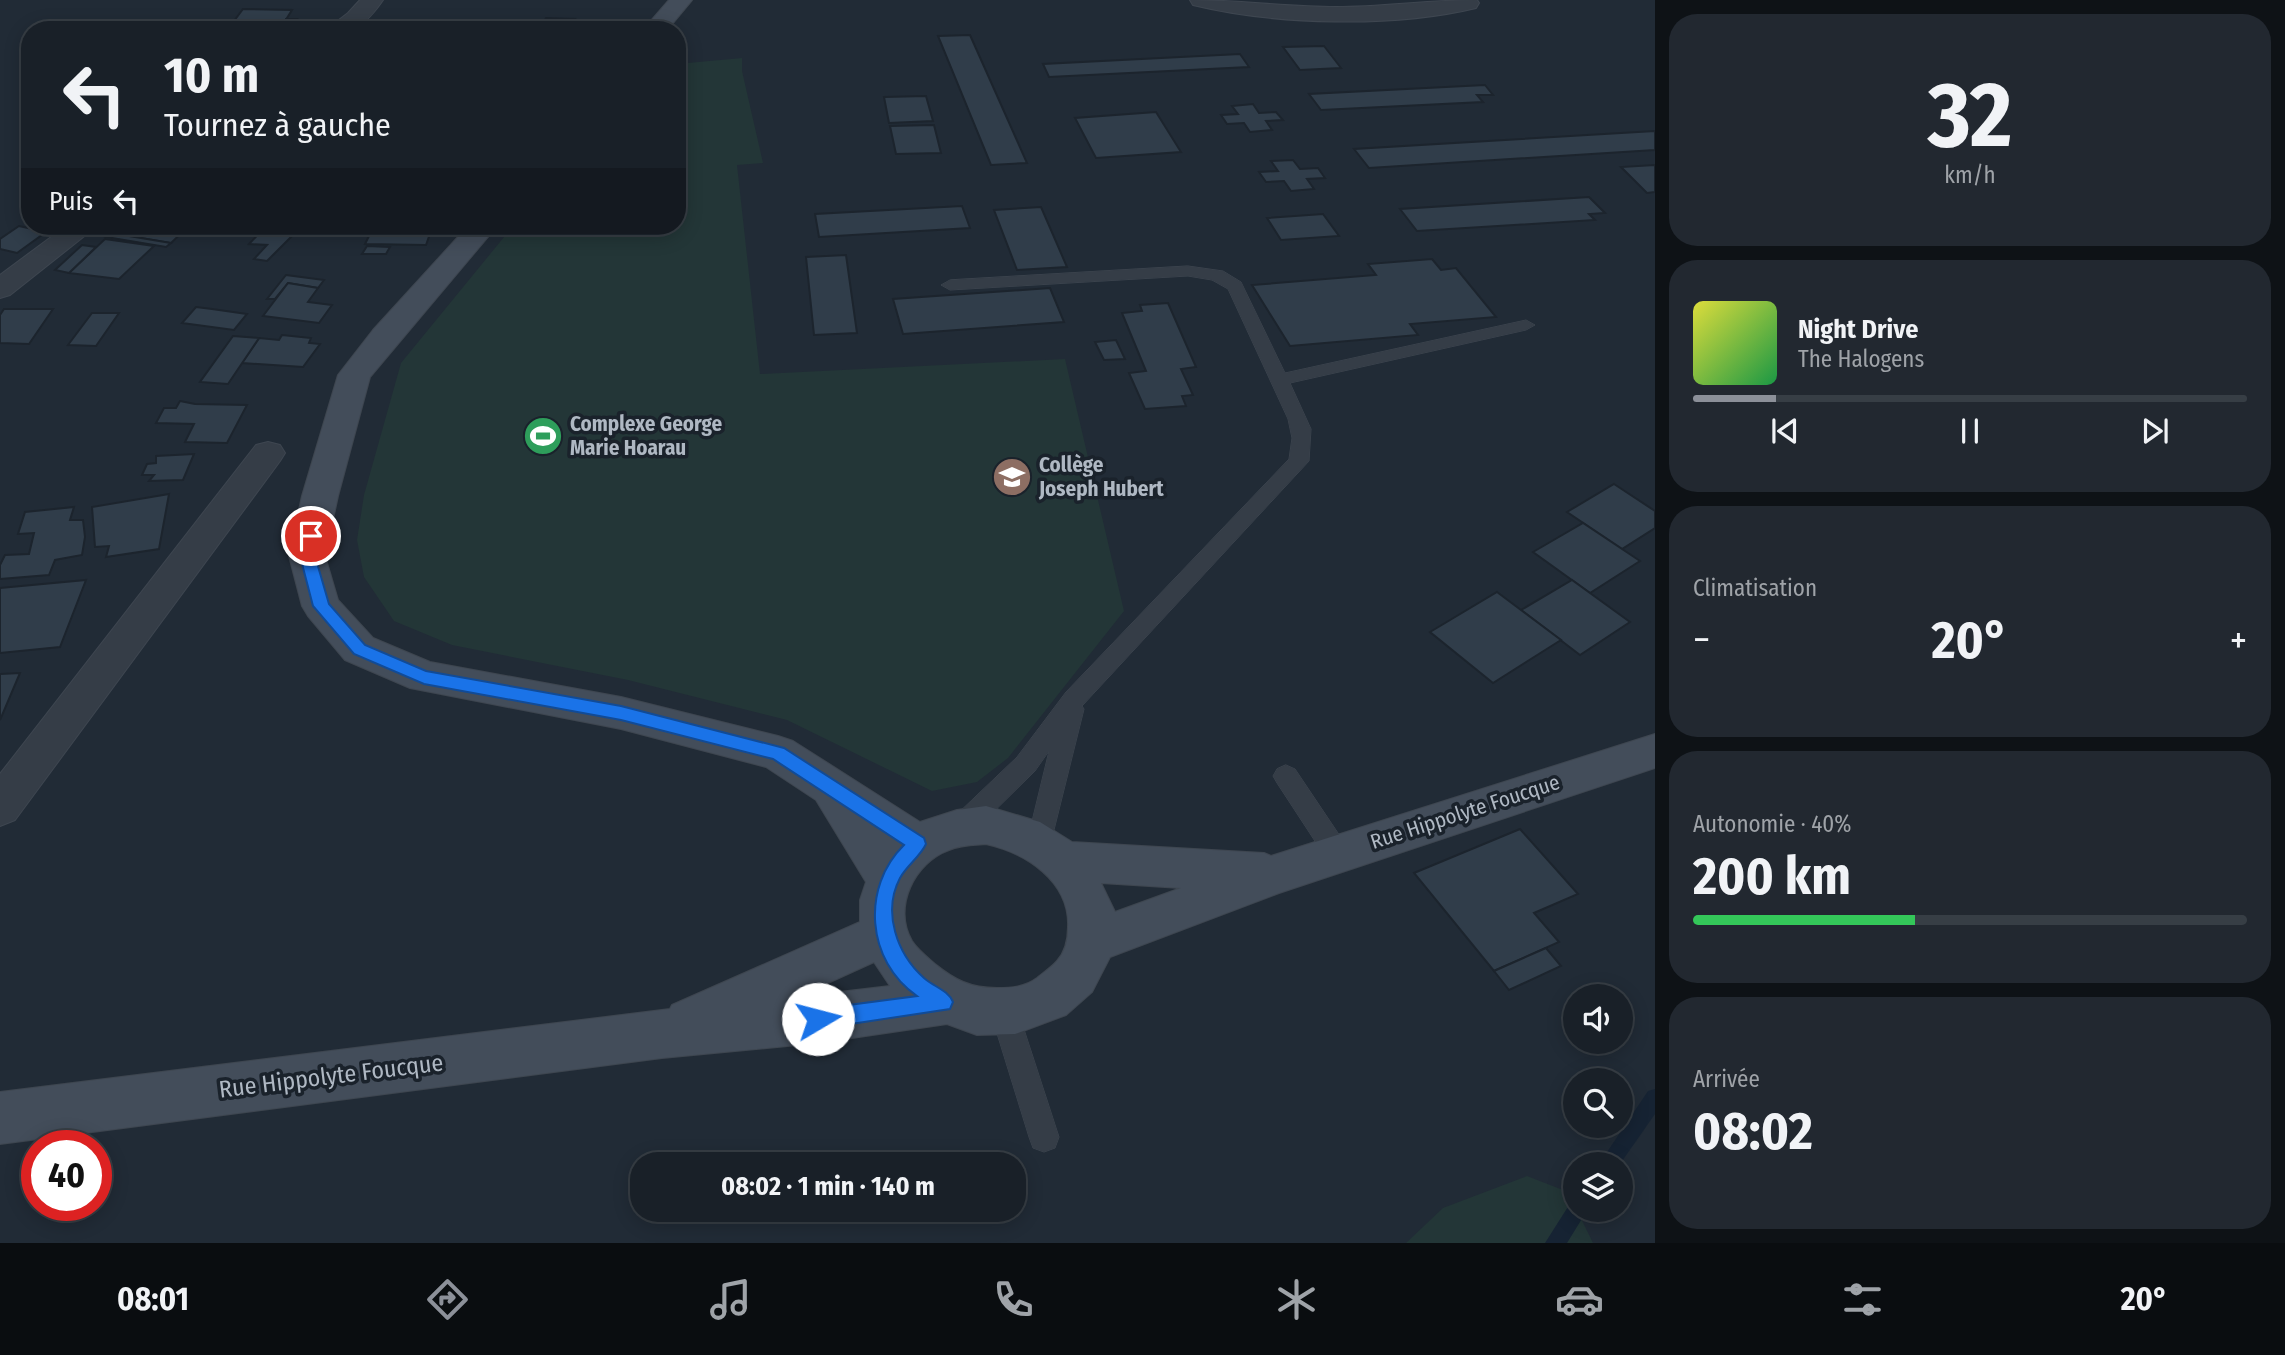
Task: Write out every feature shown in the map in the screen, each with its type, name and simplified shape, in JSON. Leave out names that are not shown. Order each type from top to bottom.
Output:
[{"type":"street","points":[[351,21],[372,0]]},
{"type":"street","points":[[662,21],[681,0]]},
{"type":"street","points":[[1201,0],[1283,10],[1387,14],[1469,1]]},
{"type":"street","points":[[0,289],[71,235]]},
{"type":"street","points":[[475,235],[384,337],[354,375],[320,496],[307,556],[321,606],[359,649],[424,677],[621,713],[778,753],[917,844]]},
{"type":"street","points":[[0,807],[268,453]]},
{"type":"street","name":"Rue Hippolyte Foucque","points":[[1091,942],[1337,853],[1655,751]]},
{"type":"street","points":[[827,784],[889,880]]},
{"type":"street","points":[[986,825],[1011,830],[1052,852],[1082,886],[1091,914],[1091,942],[1080,969],[1062,991],[1036,1007],[1006,1014],[973,1012],[943,1002],[917,984],[897,961],[885,934],[883,906],[889,880],[900,861],[917,844],[938,833],[962,826],[986,825]]},
{"type":"street","name":"Rue Hippolyte Foucque","points":[[1052,852],[1276,874]]},
{"type":"street","name":"Rue Hippolyte Foucque","points":[[662,1034],[885,934]]},
{"type":"street","name":"Rue Hippolyte Foucque","points":[[0,1118],[662,1034],[818,1019],[943,1002]]},
{"type":"lane","points":[[950,285],[1188,271],[1217,275],[1235,286],[1303,431],[1299,461],[1074,699],[1026,764],[962,826]]},
{"type":"lane","points":[[1279,380],[1526,325]]},
{"type":"lane","points":[[1052,852],[1074,699]]},
{"type":"lane","points":[[1286,776],[1337,853]]},
{"type":"lane","points":[[1006,1014],[1044,1137]]},
{"type":"shaded area","points":[[742,58],[742,71],[763,163],[737,165],[760,374],[1065,359],[1124,611],[1008,758],[977,782],[932,791],[787,720],[628,680],[452,645],[394,621],[364,577],[357,540],[364,495],[401,363],[506,235],[686,235],[686,63]]},
{"type":"shaded area","points":[[1527,1176],[1563,1190],[1563,1222],[1583,1222],[1593,1243],[1406,1243],[1443,1208]]},
{"type":"building","points":[[243,9],[292,10],[285,21],[234,21]]},
{"type":"building","points":[[546,18],[575,19],[574,21],[544,21]]},
{"type":"building","points":[[970,35],[1027,163],[991,165],[938,36]]},
{"type":"building","points":[[1324,46],[1341,68],[1300,70],[1283,47]]},
{"type":"building","points":[[1240,54],[1249,67],[1049,77],[1043,64]]},
{"type":"building","points":[[1485,85],[1493,95],[1477,95],[1483,102],[1321,110],[1309,94]]},
{"type":"building","points":[[926,96],[933,121],[889,123],[884,97]]},
{"type":"building","points":[[1253,104],[1259,113],[1276,112],[1283,120],[1266,121],[1272,130],[1250,132],[1244,123],[1227,124],[1221,115],[1238,114],[1232,106]]},
{"type":"building","points":[[1156,112],[1181,152],[1096,158],[1075,118]]},
{"type":"building","points":[[934,125],[941,153],[896,154],[890,126]]},
{"type":"building","points":[[1655,131],[1655,150],[1369,168],[1354,149]]},
{"type":"building","points":[[1293,160],[1300,169],[1318,168],[1325,178],[1307,179],[1314,189],[1291,191],[1284,181],[1266,182],[1259,172],[1278,171],[1271,161]]},
{"type":"building","points":[[1655,165],[1655,192],[1647,193],[1621,167]]},
{"type":"building","points":[[1589,197],[1605,213],[1589,214],[1595,220],[1417,231],[1400,209]]},
{"type":"building","points":[[962,206],[970,228],[819,237],[815,214]]},
{"type":"building","points":[[1041,207],[1067,267],[1017,270],[994,210]]},
{"type":"building","points":[[1323,214],[1339,236],[1281,240],[1267,218]]},
{"type":"building","points":[[19,226],[21,235],[42,235],[17,253],[0,249],[0,239]]},
{"type":"building","points":[[123,235],[179,235],[171,243]]},
{"type":"building","points":[[123,235],[171,243],[166,247],[106,237]]},
{"type":"building","points":[[258,235],[293,235],[267,261],[254,259],[267,245],[249,244]]},
{"type":"building","points":[[370,235],[430,235],[426,245],[365,244]]},
{"type":"building","points":[[105,239],[154,246],[119,279],[69,273]]},
{"type":"building","points":[[82,245],[96,247],[69,273],[55,270]]},
{"type":"building","points":[[367,246],[390,247],[386,254],[362,254]]},
{"type":"building","points":[[846,255],[857,333],[814,335],[806,257]]},
{"type":"building","points":[[1432,259],[1441,270],[1456,268],[1496,317],[1410,324],[1418,335],[1290,346],[1252,285],[1376,275],[1368,264]]},
{"type":"building","points":[[286,275],[324,280],[318,288],[288,283],[275,299],[267,299]]},
{"type":"building","points":[[288,283],[318,288],[308,302],[332,305],[319,323],[263,316]]},
{"type":"building","points":[[1050,288],[1064,322],[903,334],[893,299]]},
{"type":"building","points":[[1168,303],[1196,367],[1181,369],[1193,395],[1182,396],[1186,406],[1145,409],[1129,373],[1146,371],[1122,313],[1142,311],[1140,305]]},
{"type":"building","points":[[196,307],[247,314],[234,330],[182,323]]},
{"type":"building","points":[[4,309],[53,309],[29,344],[0,343],[0,315]]},
{"type":"building","points":[[92,313],[119,313],[96,346],[68,345]]},
{"type":"building","points":[[282,335],[311,338],[309,343],[320,344],[303,367],[242,363],[259,338],[279,340]]},
{"type":"building","points":[[233,336],[259,338],[228,384],[200,382]]},
{"type":"building","points":[[1116,340],[1125,359],[1104,360],[1095,342]]},
{"type":"building","points":[[180,401],[195,404],[247,405],[227,443],[185,442],[194,424],[156,423],[164,408],[176,408]]},
{"type":"building","points":[[194,454],[183,480],[149,481],[154,475],[142,475],[147,464],[156,463],[156,456]]},
{"type":"building","points":[[1614,484],[1655,511],[1655,528],[1622,549],[1567,512]]},
{"type":"building","points":[[169,494],[159,549],[106,557],[109,546],[95,547],[92,507]]},
{"type":"building","points":[[74,507],[70,520],[83,520],[85,537],[82,555],[55,560],[49,575],[0,579],[0,565],[5,555],[29,554],[34,533],[18,534],[25,512]]},
{"type":"building","points":[[1583,523],[1640,561],[1590,593],[1533,552]]},
{"type":"building","points":[[86,580],[60,647],[0,653],[0,588]]},
{"type":"building","points":[[1572,580],[1630,622],[1580,655],[1521,610]]},
{"type":"building","points":[[1497,592],[1561,640],[1493,683],[1430,632]]},
{"type":"building","points":[[20,673],[0,720],[0,674]]},
{"type":"building","points":[[1520,829],[1578,894],[1534,913],[1559,942],[1494,971],[1414,873]]},
{"type":"building","points":[[1546,948],[1561,966],[1509,990],[1494,971]]},
{"type":"waterway","points":[[1617,1152],[1655,1098]]},
{"type":"waterway","points":[[1555,1243],[1569,1222]]},
{"type":"place","name":"Complexe George Marie Hoarau","points":[[543,436]]},
{"type":"place","name":"Collège Joseph Hubert","points":[[1012,477]]},
{"type":"route","points":[[311,536],[307,556],[321,606],[359,649],[424,677],[621,713],[778,753],[917,844],[900,861],[889,880],[883,906],[885,934],[897,961],[917,984],[943,1002],[818,1019]]}]
